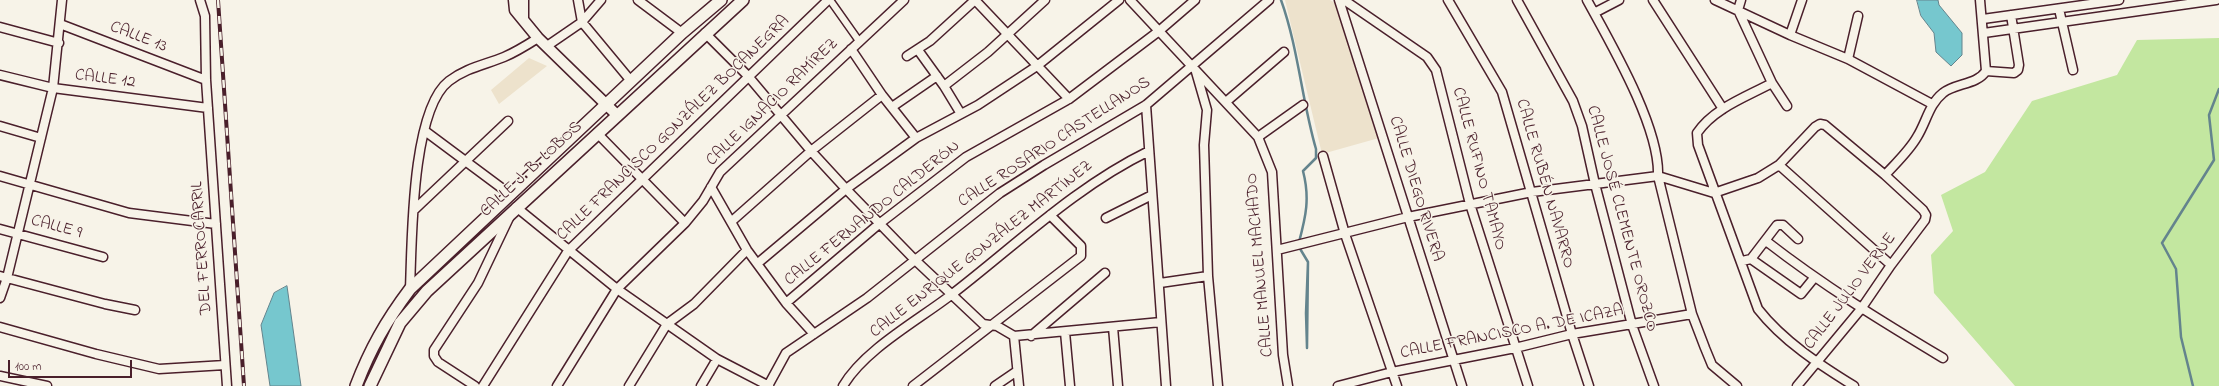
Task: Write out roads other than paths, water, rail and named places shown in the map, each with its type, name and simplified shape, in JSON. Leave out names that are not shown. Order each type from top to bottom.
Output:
[{"type":"main road","name":"CALLE J. B. LOBOS","points":[[356,386],[370,351],[392,314],[410,289],[682,33],[721,0]]},
{"type":"main road","name":"CALLE J. B. LOBOS","points":[[370,386],[400,323],[422,296],[514,209],[705,33],[743,0]]},
{"type":"street","points":[[0,298],[4,277],[17,234],[53,88],[59,43],[62,0]]},
{"type":"street","name":"DEL FERROCARRIL","points":[[200,0],[205,16],[206,80],[227,386]]},
{"type":"street","points":[[514,0],[516,10],[538,38],[617,115]]},
{"type":"street","points":[[523,0],[523,18]]},
{"type":"street","points":[[578,0],[582,22],[631,81]]},
{"type":"street","points":[[547,46],[582,22],[601,0]]},
{"type":"street","points":[[829,0],[860,41]]},
{"type":"street","name":"CALLE FRANCISCO GONZÁLEZ BOCANEGRA","points":[[483,386],[568,251],[748,76],[829,0]]},
{"type":"street","name":"CALLE IGNACIO RAMÍREZ","points":[[557,386],[617,289],[685,223],[703,202],[720,172],[904,0]]},
{"type":"street","points":[[907,56],[918,50],[975,0],[1069,99]]},
{"type":"street","points":[[944,86],[1007,34],[1045,0]]},
{"type":"street","name":"CALLE FERNANDO CALDERÓN","points":[[758,263],[846,189],[916,138],[961,114],[1037,66],[1119,0]]},
{"type":"street","name":"CALLE MANUEL MACHADO","points":[[1130,0],[1193,69],[1227,101],[1258,137],[1272,172],[1282,355],[1288,386]]},
{"type":"street","name":"CALLE FERNANDO CALDERÓN","points":[[786,303],[879,224],[966,157],[1069,99],[1159,31],[1195,0]]},
{"type":"street","name":"CALLE ROSARIO CASTELLANOS","points":[[768,386],[786,354],[866,298],[1000,193],[1044,165],[1146,105],[1193,69],[1270,0]]},
{"type":"street","name":"CALLE DIEGO RIVERA","points":[[1339,0],[1452,359],[1462,386]]},
{"type":"street","name":"CALLE RUFINO TAMAYO","points":[[1344,0],[1427,57],[1436,70],[1470,204],[1528,386]]},
{"type":"street","name":"CALLE JOSÉ CLEMENTE OROZCO","points":[[1517,0],[1573,101],[1582,126],[1595,184],[1632,325],[1654,386]]},
{"type":"street","points":[[1588,0],[1633,88],[1657,153],[1658,176],[1692,314],[1712,365],[1737,386]]},
{"type":"street","points":[[1594,13],[1620,0]]},
{"type":"street","points":[[1653,0],[1723,109]]},
{"type":"street","points":[[1715,0],[1790,35],[1848,59],[1932,104]]},
{"type":"street","points":[[1741,0],[1738,10],[1772,83],[1787,106]]},
{"type":"street","points":[[1790,35],[1802,0]]},
{"type":"street","points":[[1277,250],[1408,217],[1532,192],[1658,176],[1714,193],[1758,178],[1779,165],[1815,127],[1820,124],[1825,125],[1885,175],[1916,140],[1928,116],[1932,104],[1943,92],[1979,78],[1986,71],[1983,19],[1980,0]]},
{"type":"street","points":[[1983,19],[2120,0]]},
{"type":"street","points":[[1984,33],[2216,0]]},
{"type":"street","name":"CALLE RUBÉN NAVARRO","points":[[1450,1],[1502,92],[1572,334],[1589,386]]},
{"type":"street","points":[[2109,1],[2111,14]]},
{"type":"street","points":[[644,2],[682,33]]},
{"type":"street","points":[[2059,9],[2073,70]]},
{"type":"street","points":[[1986,71],[2014,73],[2018,70],[2019,65],[2011,15]]},
{"type":"street","points":[[1848,59],[1858,16]]},
{"type":"street","name":"CALLE 13","points":[[60,24],[206,80]]},
{"type":"street","points":[[0,27],[59,43]]},
{"type":"street","points":[[705,33],[748,76],[811,151],[879,224],[983,324],[997,326],[1014,336],[1031,336],[1161,322]]},
{"type":"street","points":[[410,289],[416,174],[434,98],[448,82],[473,66],[504,57],[538,38]]},
{"type":"street","points":[[850,49],[882,96],[916,138]]},
{"type":"street","points":[[918,50],[944,86],[961,114]]},
{"type":"street","points":[[1227,101],[1284,52]]},
{"type":"street","name":"CALLE MANUEL MACHADO","points":[[1193,69],[1207,110],[1204,145],[1208,276],[1218,386]]},
{"type":"street","name":"CALLE 12","points":[[0,75],[53,88],[208,108]]},
{"type":"street","points":[[892,107],[937,76]]},
{"type":"street","points":[[1772,83],[1723,109],[1703,125],[1697,133],[1698,145],[1714,193],[1742,261],[1751,294],[1758,309],[1768,322],[1816,363],[1854,386]]},
{"type":"street","points":[[732,221],[811,151],[882,96]]},
{"type":"street","points":[[1146,105],[1160,283],[1161,322],[1166,386]]},
{"type":"street","points":[[1258,137],[1303,105]]},
{"type":"street","points":[[414,210],[466,163],[508,121]]},
{"type":"street","points":[[0,126],[41,138]]},
{"type":"street","points":[[425,132],[511,195]]},
{"type":"street","points":[[597,133],[685,223]]},
{"type":"street","name":"CALLE ENRIQUE GONZÁLEZ MARTÍNEZ","points":[[843,386],[860,362],[952,294],[1050,215],[1103,175],[1149,151]]},
{"type":"street","points":[[1323,156],[1345,234],[1397,386]]},
{"type":"street","points":[[1779,165],[1891,265]]},
{"type":"street","name":"CALLE JULIO VERNE","points":[[1797,386],[1860,309],[1925,220],[1926,215],[1923,210],[1885,175]]},
{"type":"street","points":[[0,176],[130,213],[216,224]]},
{"type":"street","points":[[711,187],[732,221],[747,250],[786,303],[814,334]]},
{"type":"street","points":[[1106,218],[1152,195]]},
{"type":"street","points":[[475,386],[438,362],[434,356],[434,350],[478,283],[514,209],[617,289],[717,359],[768,386]]},
{"type":"street","points":[[913,386],[1081,256],[1081,246],[1050,215]]},
{"type":"street","points":[[1742,261],[1752,259],[1777,225],[1780,224],[1798,239]]},
{"type":"street","name":"CALLE 9","points":[[0,229],[103,257]]},
{"type":"street","points":[[1766,241],[1814,278],[1860,309],[1943,358]]},
{"type":"street","points":[[629,386],[667,324],[694,304],[747,250]]},
{"type":"street","points":[[1752,259],[1801,294],[1814,278]]},
{"type":"street","points":[[1031,336],[1105,273]]},
{"type":"street","points":[[1160,283],[1208,276]]},
{"type":"street","points":[[4,277],[105,304],[135,310]]},
{"type":"street","name":"CALLE FRANCISCO A. DE ICAZA","points":[[1338,386],[1392,372],[1452,359],[1515,348],[1572,334],[1692,314]]},
{"type":"street","points":[[0,327],[96,354],[159,369],[225,365]]},
{"type":"street","points":[[1112,328],[1118,386]]},
{"type":"street","points":[[1065,332],[1070,386]]},
{"type":"street","points":[[1014,336],[1019,386]]},
{"type":"street","points":[[701,386],[717,359]]},
{"type":"street","points":[[998,385],[1017,371]]},
{"type":"street","points":[[0,376],[47,386]]},
{"type":"water","points":[[1917,0],[1938,0],[1939,5],[1962,33],[1962,55],[1951,66],[1936,52],[1934,33],[1921,16]]},
{"type":"water","points":[[287,286],[301,386],[270,386],[261,325],[274,293]]},
{"type":"waterway","points":[[1281,0],[1292,36],[1316,149],[1316,158],[1303,171],[1307,198],[1304,224],[1299,242]]},
{"type":"waterway","points":[[2193,386],[2181,337],[2176,269],[2162,243],[2214,160],[2209,115],[2219,89]]},
{"type":"waterway","points":[[1299,247],[1308,262],[1307,348],[1306,313],[1308,262]]},
{"type":"railway","points":[[218,0],[244,386]]}]
